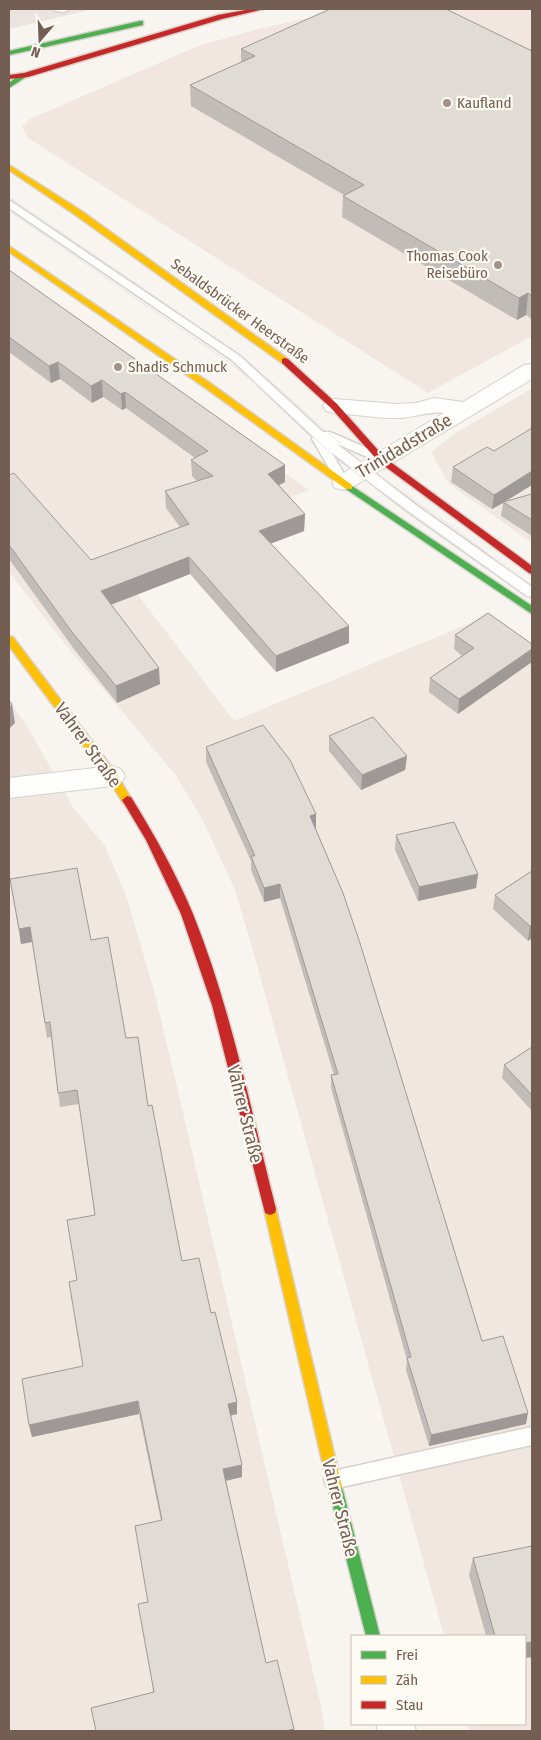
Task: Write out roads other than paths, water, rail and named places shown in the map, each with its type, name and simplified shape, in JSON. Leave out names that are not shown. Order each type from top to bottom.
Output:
[{"type":"main road","points":[[9,77],[25,75],[221,17],[260,9]]},
{"type":"main road","points":[[9,53],[149,21]]},
{"type":"main road","points":[[9,86],[25,75]]},
{"type":"main road","name":"Sebaldsbrücker Heerstraße","points":[[9,167],[76,212],[283,359],[334,406],[382,460],[532,571]]},
{"type":"main road","points":[[71,196],[76,212]]},
{"type":"main road","points":[[9,248],[207,385],[343,483],[532,611]]},
{"type":"main road","name":"Vahrer Straße","points":[[9,639],[112,776],[151,839],[186,914],[218,1005],[273,1222],[333,1480],[372,1635]]},
{"type":"street","name":"Trinidadstraße","points":[[343,483],[532,370]]},
{"type":"street","name":"Trinidadstraße","points":[[334,406],[398,412],[417,410],[434,405],[465,410]]},
{"type":"street","points":[[9,788],[112,776]]},
{"type":"lane","points":[[58,9],[64,9]]},
{"type":"lane","points":[[9,204],[236,358],[268,385],[314,431],[362,471],[532,594]]},
{"type":"lane","points":[[314,431],[382,460]]},
{"type":"lane","points":[[314,431],[343,483]]},
{"type":"lane","points":[[333,1480],[532,1436]]},
{"type":"tram line","points":[[9,197],[241,355],[368,468],[454,528],[532,587]]},
{"type":"tram line","points":[[9,211],[230,363],[259,386],[339,461],[532,600]]},
{"type":"place","name":"Kaufland","points":[[447,103]]},
{"type":"place","name":"Thomas Cook Reisebüro","points":[[498,265]]},
{"type":"place","name":"Shadis Schmuck","points":[[118,367]]}]
